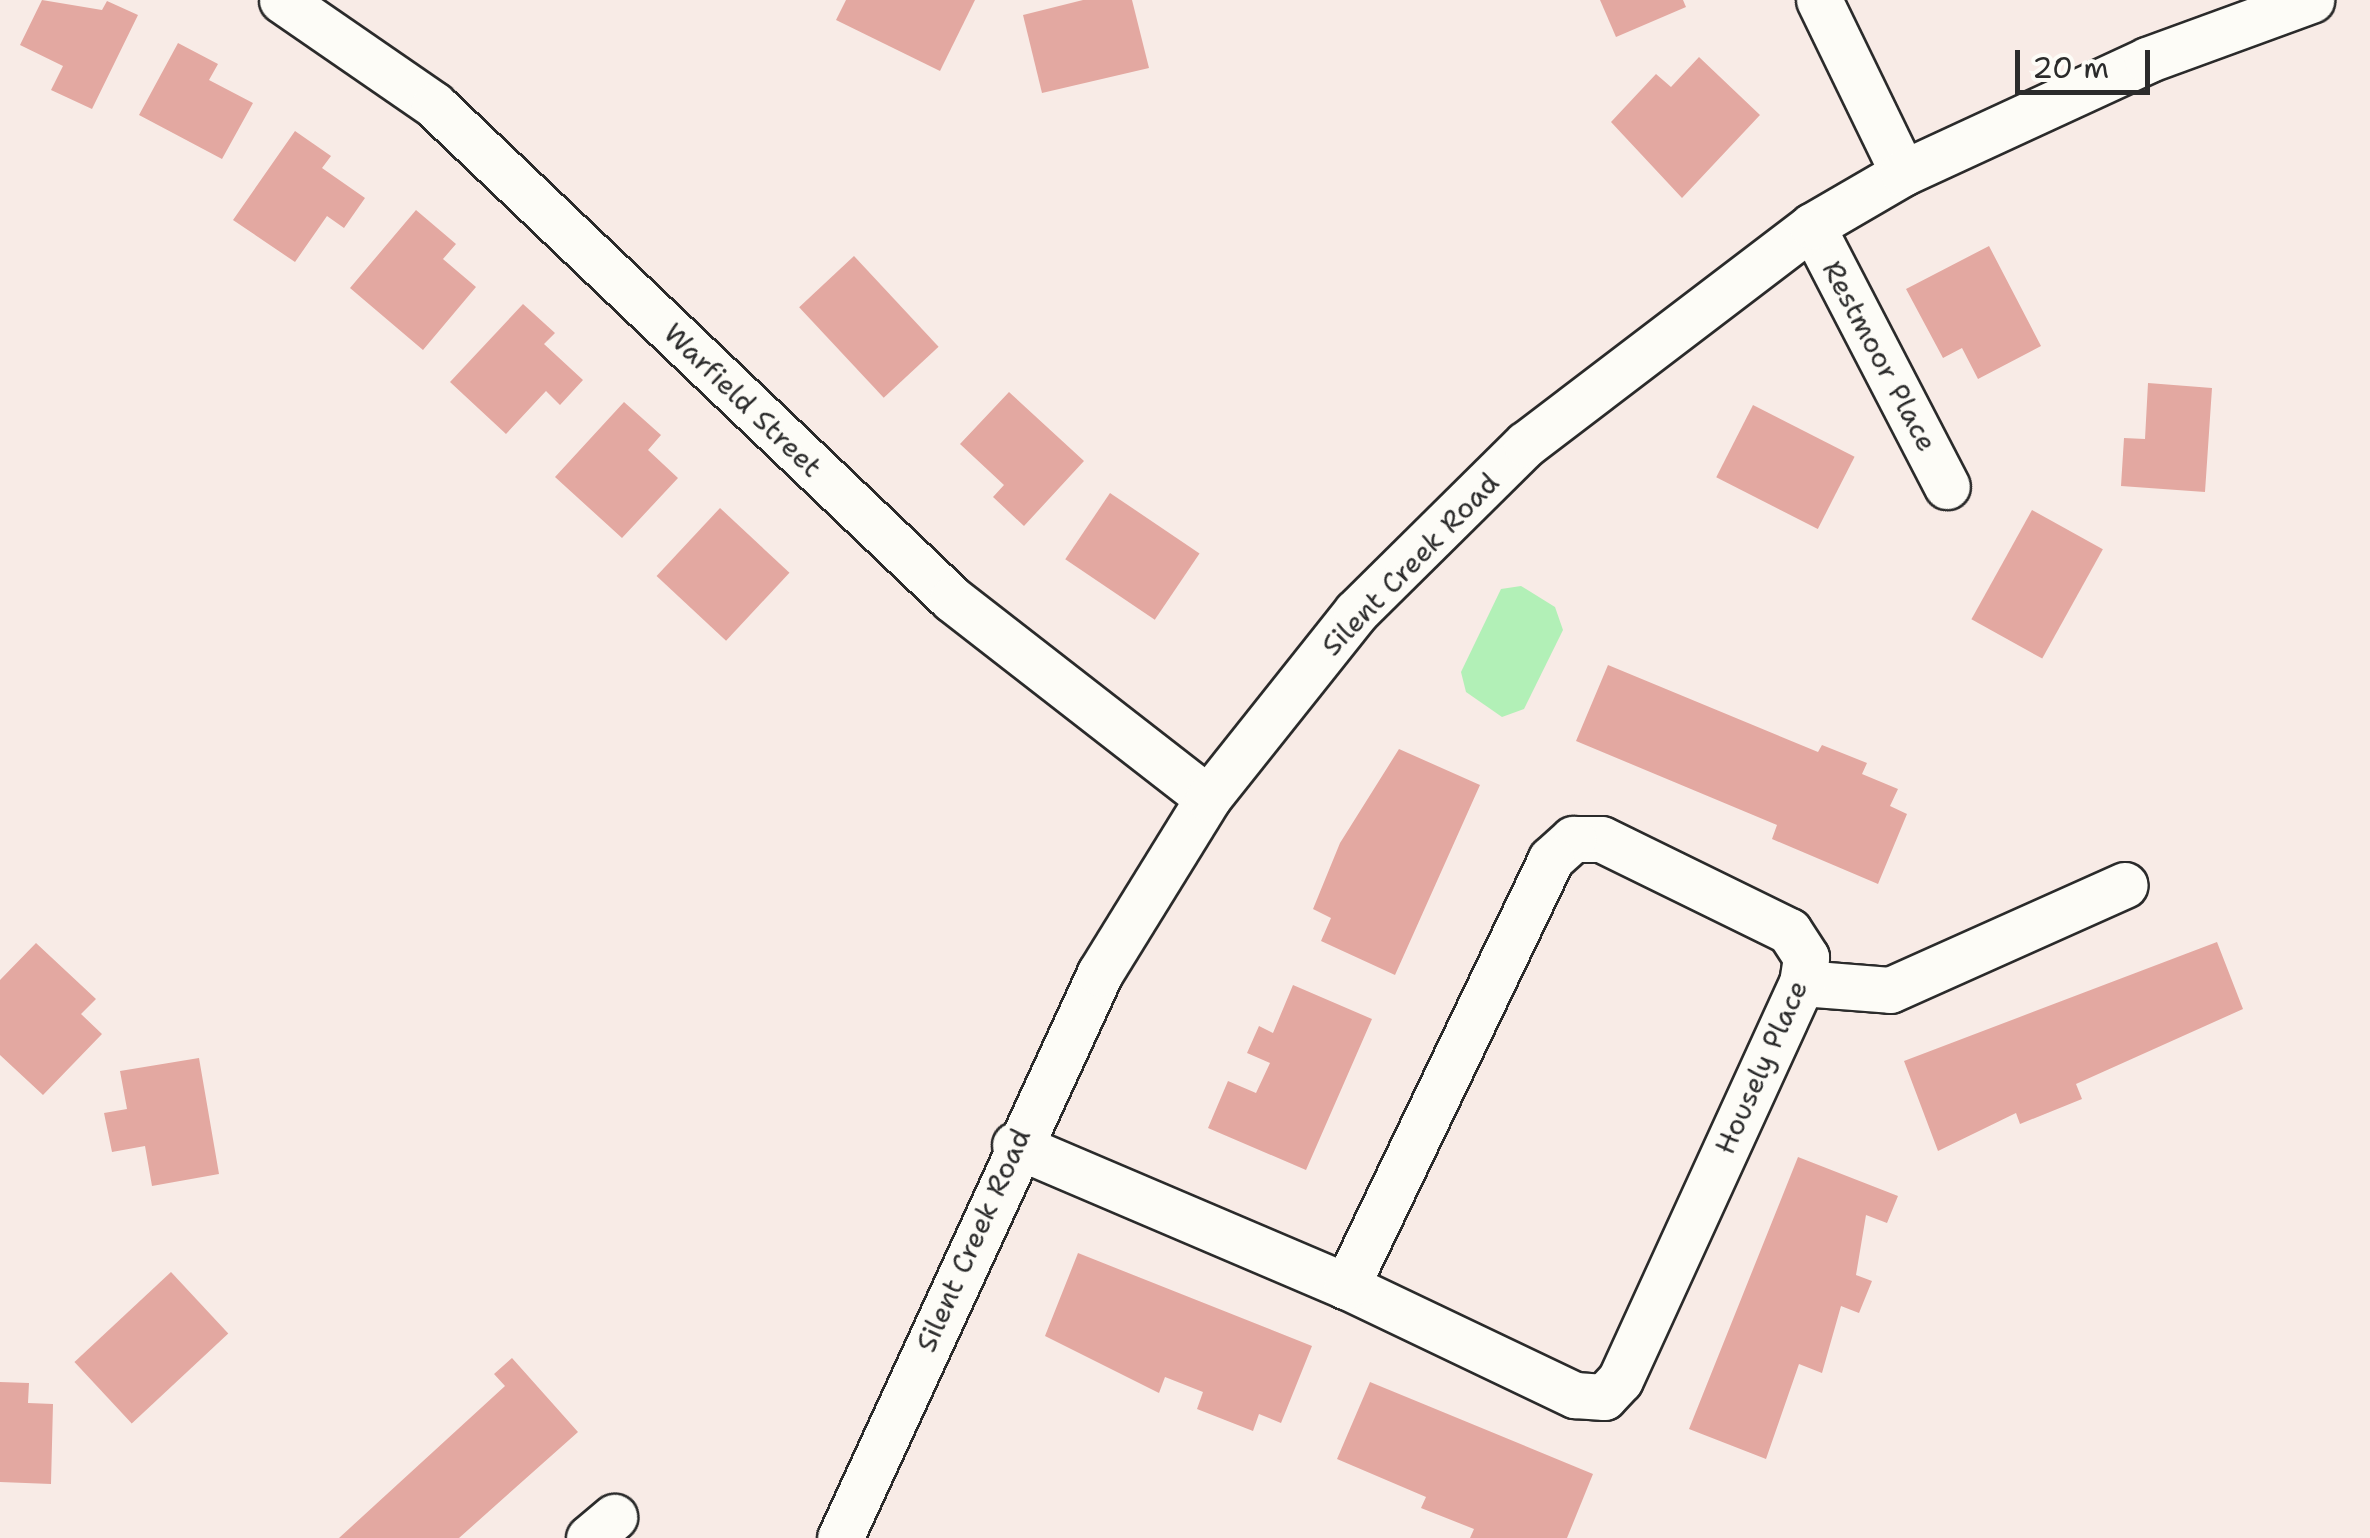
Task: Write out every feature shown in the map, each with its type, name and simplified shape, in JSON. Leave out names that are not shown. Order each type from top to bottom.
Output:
[{"type":"street","name":"Warfield Street","points":[[282,0],[434,105],[952,599],[1208,798]]},
{"type":"street","points":[[1819,0],[1902,173]]},
{"type":"street","name":"Silent Creek Road","points":[[840,1538],[1015,1145],[1100,973],[1208,798],[1356,612],[1526,444],[1812,226],[1902,173],[2147,60],[2311,0]]},
{"type":"street","name":"Restmoor Place","points":[[1812,226],[1948,486]]},
{"type":"street","name":"Housely Place","points":[[1015,1145],[1346,1286],[1575,1396],[1604,1397],[1620,1380],[1802,983],[1806,957],[1789,931],[1602,840],[1572,840],[1551,859],[1346,1286]]},
{"type":"street","points":[[1802,983],[1890,990],[2125,884]]},
{"type":"green space","points":[[1521,586],[1555,607],[1563,630],[1524,709],[1502,717],[1466,692],[1461,672],[1501,589]]},
{"type":"building","points":[[42,0],[102,10],[107,1],[138,15],[92,109],[51,90],[63,66],[20,45]]},
{"type":"building","points":[[846,0],[975,0],[940,71],[836,20]]},
{"type":"building","points":[[1083,0],[1132,0],[1149,68],[1042,93],[1023,15]]},
{"type":"building","points":[[1600,0],[1683,0],[1686,7],[1616,37]]},
{"type":"building","points":[[178,43],[218,64],[209,80],[253,103],[222,159],[139,115]]},
{"type":"building","points":[[1699,57],[1760,115],[1682,198],[1611,122],[1656,74],[1671,87]]},
{"type":"building","points":[[295,131],[331,156],[322,168],[365,198],[344,228],[327,216],[295,262],[233,220]]},
{"type":"building","points":[[416,210],[456,244],[443,259],[476,287],[423,350],[350,288]]},
{"type":"building","points":[[1989,246],[2041,346],[1978,379],[1962,348],[1943,358],[1906,289]]},
{"type":"building","points":[[854,256],[939,347],[884,398],[799,307]]},
{"type":"building","points":[[523,304],[555,333],[544,344],[583,380],[560,405],[546,391],[506,434],[450,382]]},
{"type":"building","points":[[2148,383],[2212,388],[2205,492],[2121,486],[2124,438],[2145,439]]},
{"type":"building","points":[[1009,392],[1084,461],[1024,526],[993,497],[1004,485],[960,444]]},
{"type":"building","points":[[624,402],[661,435],[648,450],[678,478],[622,538],[555,477]]},
{"type":"building","points":[[1753,405],[1855,457],[1818,529],[1716,477]]},
{"type":"building","points":[[1110,493],[1200,553],[1155,620],[1065,559]]},
{"type":"building","points":[[720,508],[789,573],[726,641],[657,576]]},
{"type":"building","points":[[2032,510],[2103,549],[2042,659],[1971,619]]},
{"type":"building","points":[[1608,665],[1818,752],[1822,745],[1867,763],[1862,774],[1898,789],[1890,806],[1907,814],[1878,884],[1772,839],[1777,825],[1576,741]]},
{"type":"building","points":[[1399,749],[1480,785],[1395,975],[1321,941],[1331,918],[1313,909],[1340,843]]},
{"type":"building","points":[[2217,942],[2243,1009],[2076,1084],[2082,1099],[2020,1124],[2016,1113],[1938,1151],[1904,1061]]},
{"type":"building","points":[[36,943],[96,999],[81,1014],[102,1034],[43,1095],[0,1055],[0,980]]},
{"type":"building","points":[[1293,985],[1372,1019],[1306,1170],[1208,1128],[1228,1081],[1256,1093],[1270,1063],[1247,1053],[1259,1026],[1273,1033]]},
{"type":"building","points":[[199,1058],[219,1174],[152,1186],[145,1146],[112,1152],[104,1113],[127,1109],[120,1071]]},
{"type":"building","points":[[1798,1157],[1898,1196],[1887,1223],[1866,1215],[1856,1275],[1872,1281],[1859,1313],[1841,1306],[1822,1373],[1799,1364],[1766,1459],[1689,1429]]},
{"type":"building","points":[[1078,1253],[1312,1346],[1281,1423],[1259,1414],[1253,1431],[1197,1409],[1203,1392],[1165,1377],[1159,1393],[1045,1336]]},
{"type":"building","points":[[171,1272],[228,1333],[132,1423],[74,1362]]},
{"type":"building","points":[[512,1358],[578,1432],[459,1538],[339,1538],[505,1386],[494,1374]]},
{"type":"building","points":[[0,1382],[29,1383],[28,1403],[53,1404],[51,1484],[0,1482]]},
{"type":"building","points":[[1370,1382],[1593,1474],[1567,1538],[1470,1538],[1474,1529],[1421,1508],[1426,1497],[1337,1459]]}]
